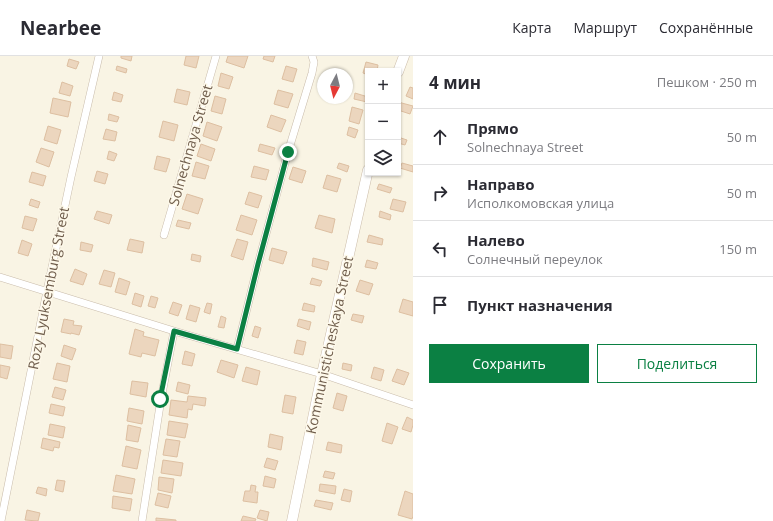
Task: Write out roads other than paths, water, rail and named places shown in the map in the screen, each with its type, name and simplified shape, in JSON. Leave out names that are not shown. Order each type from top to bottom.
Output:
[{"type":"main road","points":[[400,68],[404,56]]},
{"type":"main road","name":"Kommunisticheskaya Street","points":[[292,521],[322,374],[367,176]]},
{"type":"street","name":"Rozy Lyuksemburg Street","points":[[2,521],[47,291],[71,176],[99,56]]},
{"type":"street","name":"Solnechnaya Street","points":[[164,235],[216,56]]},
{"type":"street","points":[[237,349],[288,152],[312,73],[314,62],[312,56]]},
{"type":"street","points":[[0,277],[174,331],[322,374],[413,406]]},
{"type":"street","points":[[142,521],[160,399],[174,331]]}]
